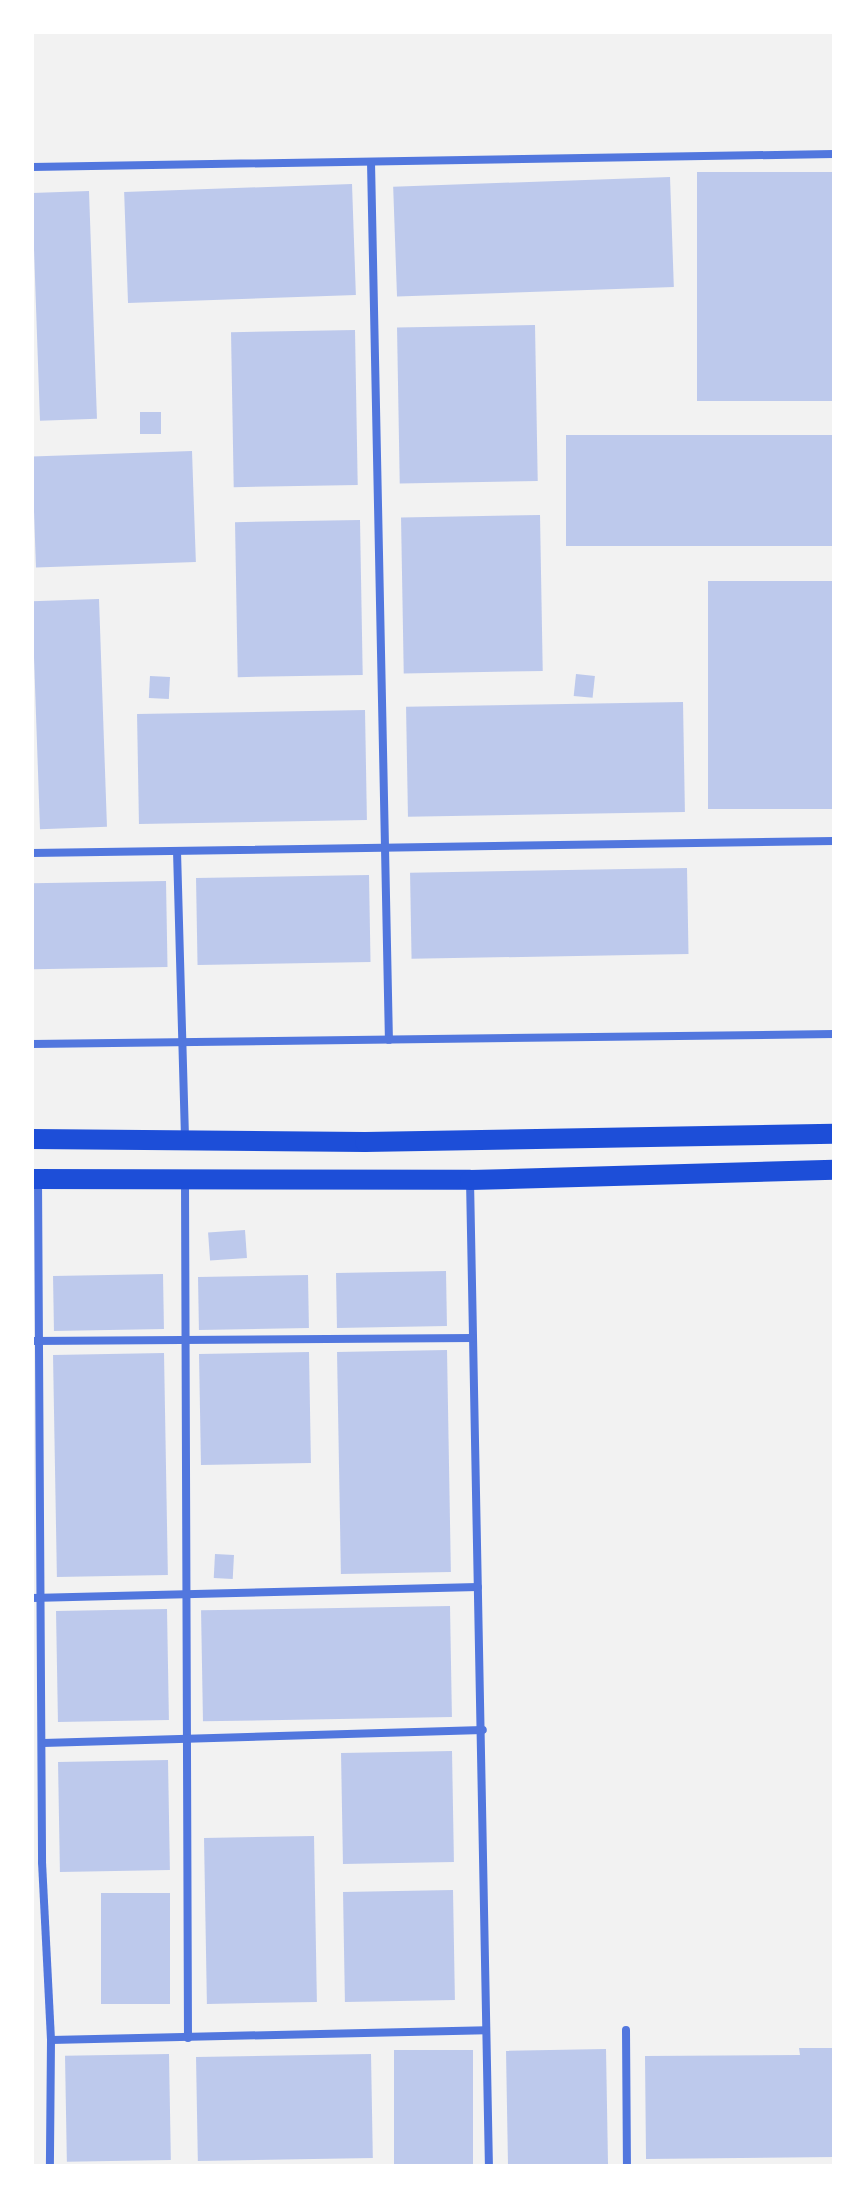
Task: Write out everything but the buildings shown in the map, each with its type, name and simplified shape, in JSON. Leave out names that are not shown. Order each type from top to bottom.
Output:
[{"type":"highway","points":[[32,1139],[365,1142],[834,1134]]},
{"type":"highway","points":[[35,1179],[470,1180],[834,1170]]},
{"type":"street","points":[[32,167],[834,154]]},
{"type":"street","points":[[371,162],[389,1040]]},
{"type":"street","points":[[32,853],[834,841]]},
{"type":"street","points":[[177,851],[185,1141]]},
{"type":"street","points":[[32,1044],[834,1034]]},
{"type":"street","points":[[35,1179],[36,1598],[43,1743],[42,1862],[51,2040],[50,2166]]},
{"type":"street","points":[[185,1180],[188,2038]]},
{"type":"street","points":[[470,1180],[483,1730],[489,2166]]},
{"type":"street","points":[[36,1341],[473,1338]]},
{"type":"street","points":[[36,1598],[478,1587]]},
{"type":"street","points":[[43,1743],[483,1730]]},
{"type":"street","points":[[32,1731],[42,1731]]},
{"type":"street","points":[[32,1862],[42,1862]]},
{"type":"street","points":[[51,2040],[486,2030]]},
{"type":"street","points":[[626,2030],[627,2166]]}]
